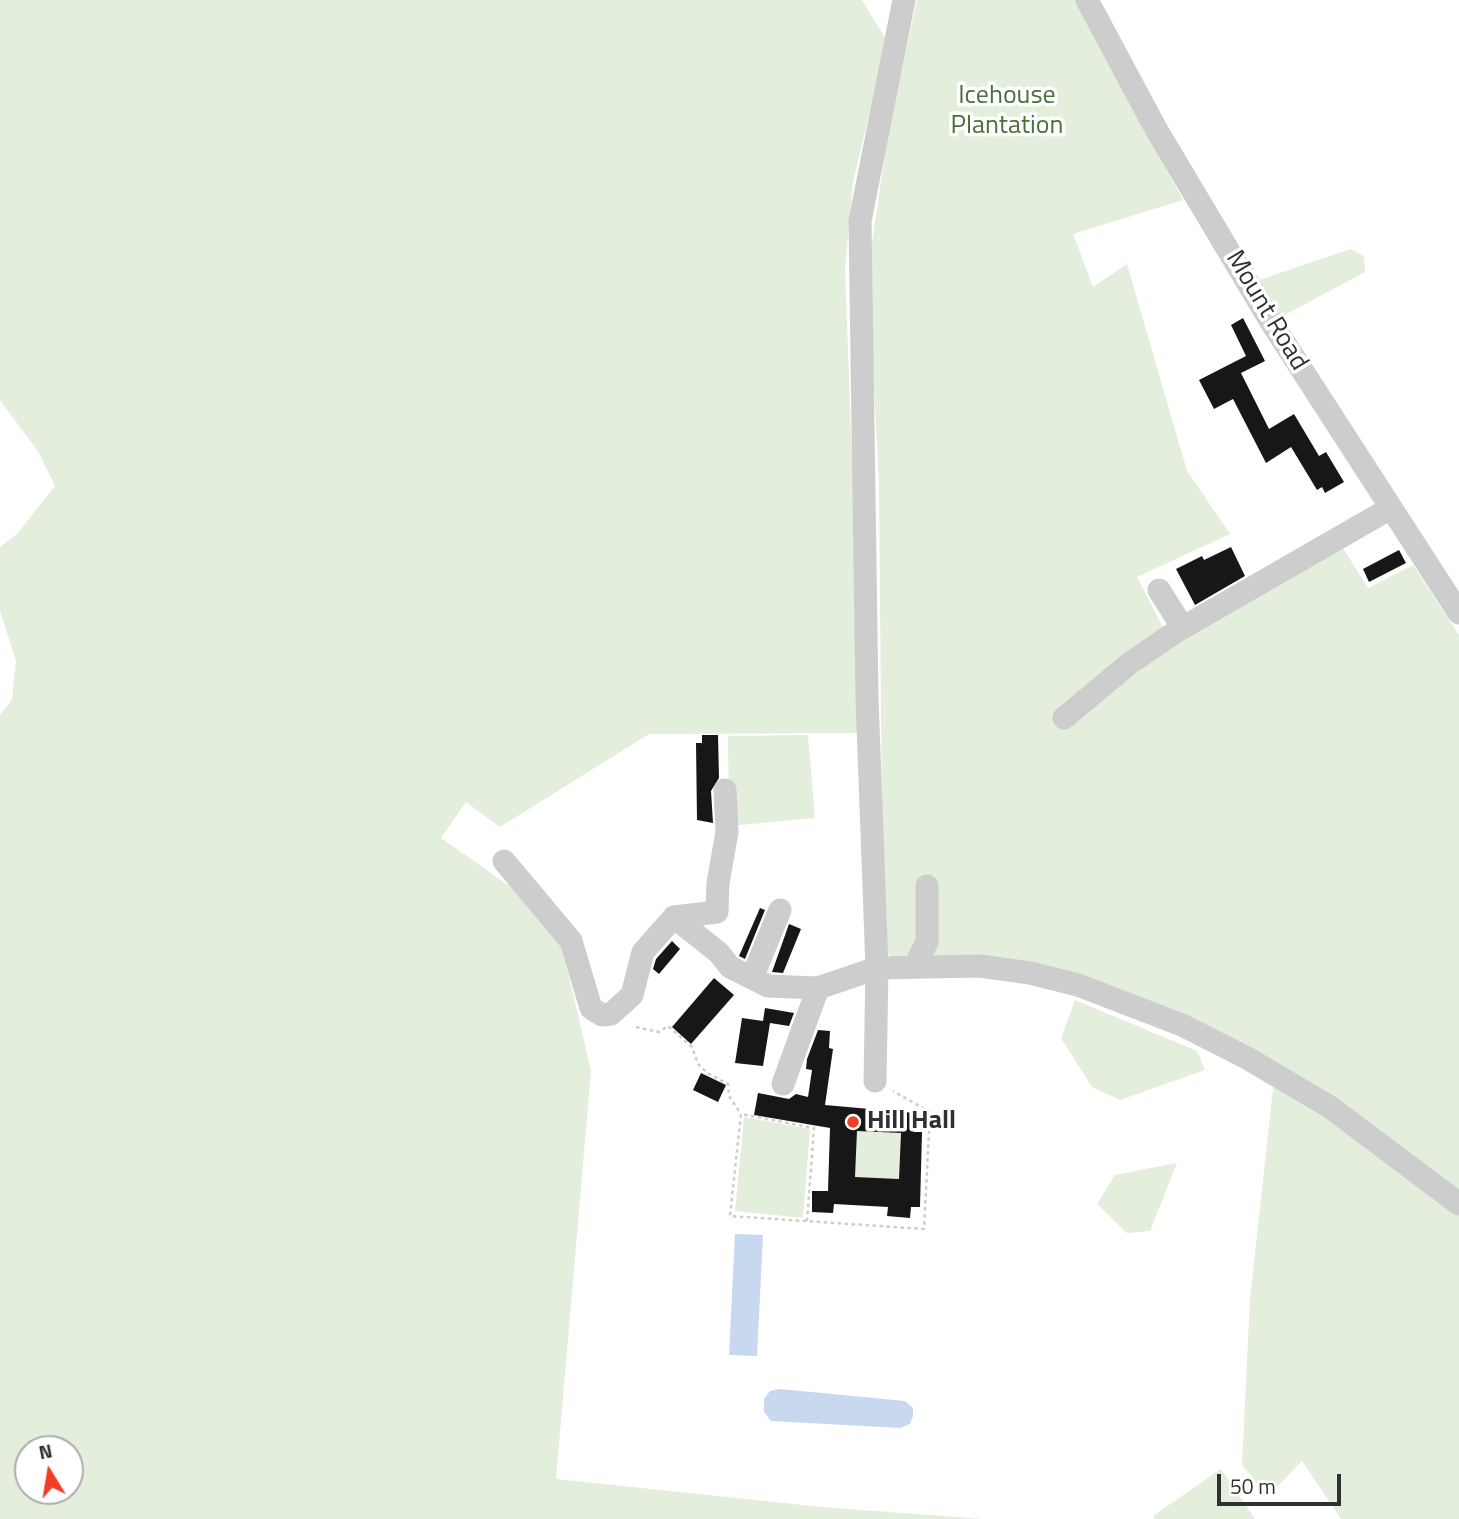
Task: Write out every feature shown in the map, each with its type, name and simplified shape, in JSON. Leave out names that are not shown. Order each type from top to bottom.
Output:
[{"type":"street","points":[[875,1081],[877,968],[867,699],[860,221],[904,0]]},
{"type":"street","name":"Mount Road","points":[[1087,0],[1156,129],[1389,509],[1459,613]]},
{"type":"street","points":[[1063,718],[1130,663],[1183,628],[1389,509]]},
{"type":"street","points":[[1159,590],[1183,628]]},
{"type":"street","points":[[504,861],[572,941],[591,1009],[602,1015],[611,1014],[632,995],[636,967],[643,952],[674,917],[717,912],[718,883],[727,832],[725,790]]},
{"type":"street","points":[[915,965],[927,942],[927,886]]},
{"type":"street","points":[[752,978],[780,910]]},
{"type":"street","points":[[674,917],[719,953],[730,967],[768,986],[818,988],[877,968],[915,965],[980,966],[1030,973],[1078,985],[1182,1025],[1247,1058],[1330,1107],[1459,1204]]},
{"type":"street","points":[[783,1084],[818,988]]},
{"type":"path","points":[[636,1027],[659,1032],[668,1026],[692,1047],[698,1064],[728,1084],[729,1096],[741,1114],[730,1216],[924,1229],[930,1112],[875,1081]]},
{"type":"path","points":[[741,1114],[814,1128],[807,1221]]},
{"type":"green space","points":[[0,0],[862,0],[887,41],[853,182],[845,269],[862,733],[649,734],[500,827],[466,802],[441,838],[515,890],[561,942],[591,1071],[556,1479],[822,1507],[983,1519],[0,1519],[0,715],[12,700],[16,661],[0,611],[0,547],[17,534],[55,486],[39,453],[0,400]]},
{"type":"green space","name":"Icehouse Plantation","points":[[917,0],[1075,0],[1183,200],[1073,234],[1093,287],[1127,264],[1187,471],[1230,534],[1137,577],[1171,643],[1341,545],[1368,588],[1413,565],[1459,635],[1459,1196],[1332,1100],[1079,981],[892,957],[886,953],[883,942],[879,485],[868,271],[888,133]]},
{"type":"green space","points":[[1351,249],[1364,256],[1365,272],[1281,317],[1256,281]]},
{"type":"green space","points":[[808,735],[815,818],[729,826],[728,736]]},
{"type":"green space","points":[[1075,1000],[1197,1051],[1205,1070],[1120,1100],[1092,1087],[1061,1038]]},
{"type":"green space","points":[[1274,1079],[1459,1213],[1459,1519],[1341,1519],[1302,1461],[1268,1496],[1242,1465],[1250,1299]]},
{"type":"green space","points":[[744,1117],[810,1129],[803,1218],[735,1211]]},
{"type":"green space","points":[[857,1131],[901,1133],[899,1179],[855,1177]]},
{"type":"green space","points":[[1177,1163],[1150,1231],[1127,1233],[1097,1204],[1115,1175]]},
{"type":"green space","points":[[1221,1469],[1255,1519],[1155,1519],[1153,1516]]},
{"type":"water","points":[[735,1234],[763,1235],[757,1356],[729,1355]]},
{"type":"water","points":[[780,1389],[905,1401],[913,1408],[913,1416],[910,1424],[900,1428],[771,1421],[764,1412],[764,1399],[770,1391]]},
{"type":"building","points":[[1243,318],[1265,361],[1241,373],[1269,429],[1294,414],[1319,456],[1326,452],[1344,482],[1325,493],[1322,487],[1317,490],[1291,447],[1266,463],[1233,399],[1214,409],[1199,380],[1246,356],[1231,325]]},
{"type":"building","points":[[1231,547],[1245,576],[1195,605],[1176,569],[1202,556],[1204,560]]},
{"type":"building","points":[[1399,550],[1406,563],[1369,582],[1363,569]]},
{"type":"building","points":[[702,735],[718,735],[719,778],[711,791],[713,823],[697,820],[696,743],[702,743]]},
{"type":"building","points":[[760,908],[765,910],[745,959],[739,956]]},
{"type":"building","points":[[789,924],[801,929],[783,973],[772,972]]},
{"type":"building","points":[[672,941],[680,949],[659,974],[653,969],[656,959]]},
{"type":"building","points":[[714,978],[734,995],[691,1044],[672,1027]]},
{"type":"building","points":[[765,1008],[794,1013],[789,1026],[770,1023],[763,1066],[735,1063],[742,1018],[763,1021]]},
{"type":"building","name":"Hill Hall","points":[[818,1030],[830,1031],[829,1048],[833,1049],[825,1105],[915,1113],[914,1132],[922,1132],[920,1207],[911,1207],[910,1218],[887,1216],[888,1207],[834,1204],[833,1213],[812,1212],[812,1191],[828,1191],[830,1128],[754,1115],[758,1093],[789,1099],[796,1094],[808,1097],[812,1070],[806,1069]],"holes":[[[857,1131],[901,1133],[899,1179],[855,1177]]]},
{"type":"building","points":[[701,1073],[726,1085],[718,1102],[693,1090]]},
{"type":"place","name":"Hill Hall","points":[[853,1122]]}]
